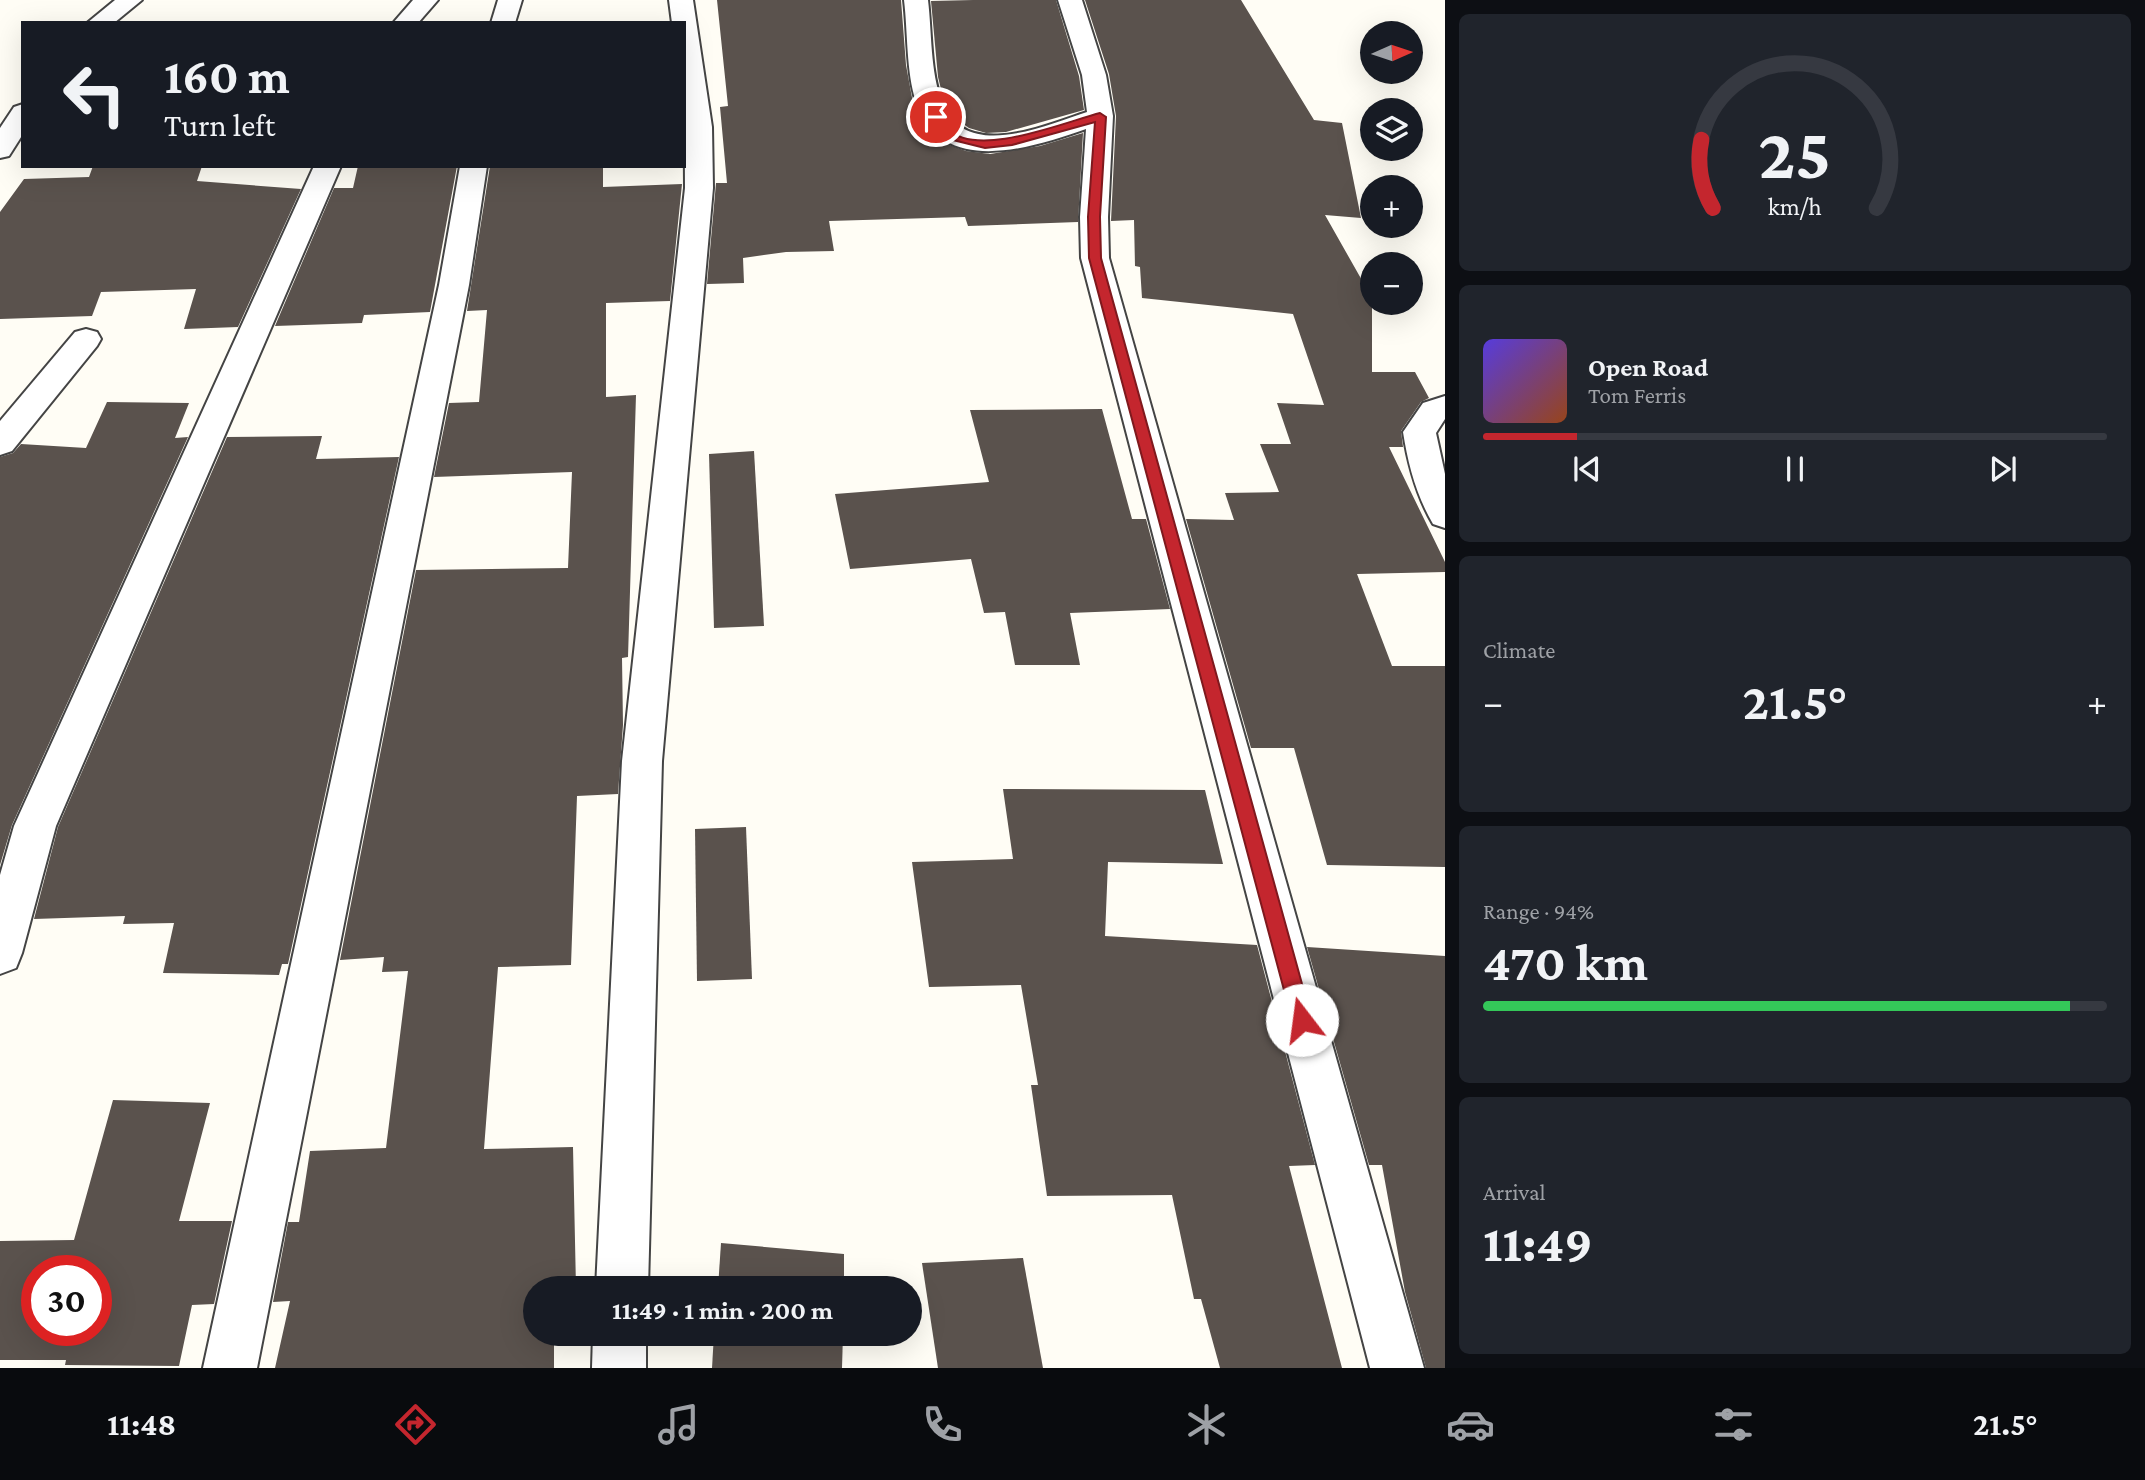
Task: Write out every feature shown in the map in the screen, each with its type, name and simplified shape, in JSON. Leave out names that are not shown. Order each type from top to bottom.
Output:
[{"type":"street","points":[[102,21],[130,0]]},
{"type":"street","points":[[407,21],[426,0]]},
{"type":"street","points":[[504,21],[510,0]]},
{"type":"street","points":[[681,0],[684,21]]},
{"type":"street","points":[[916,0],[930,104],[942,130],[953,137],[985,145],[1012,142],[1100,117]]},
{"type":"street","points":[[1070,0],[1094,75],[1100,117],[1094,217],[1095,258],[1396,1368]]},
{"type":"street","points":[[622,1276],[642,761],[699,188],[699,127],[686,35]]},
{"type":"street","points":[[0,150],[21,115]]},
{"type":"street","points":[[0,953],[35,826],[327,168]]},
{"type":"street","points":[[230,1368],[454,285],[474,168]]},
{"type":"street","points":[[0,443],[86,339]]},
{"type":"street","points":[[1445,407],[1434,411],[1419,432],[1426,467],[1445,515]]},
{"type":"street","points":[[619,1368],[620,1346]]},
{"type":"building","points":[[717,0],[901,0],[906,65],[913,103],[926,127],[944,143],[966,151],[990,154],[1040,146],[1083,133],[1078,222],[968,226],[965,217],[829,221],[834,251],[786,252],[743,258],[744,283],[707,284],[716,183],[727,183],[720,107],[728,106]]},
{"type":"building","points":[[1056,0],[1079,76],[1084,110],[1006,132],[986,133],[969,128],[955,118],[944,101],[938,77],[931,1]]},
{"type":"building","points":[[1085,0],[1241,0],[1314,120],[1342,123],[1360,218],[1325,215],[1360,277],[1360,315],[1372,315],[1372,372],[1415,372],[1429,398],[1421,402],[1401,431],[1403,447],[1389,447],[1445,562],[1445,572],[1357,574],[1392,666],[1445,666],[1445,867],[1327,865],[1294,748],[1251,748],[1186,519],[1234,520],[1225,493],[1279,492],[1260,444],[1291,444],[1277,403],[1324,405],[1293,314],[1142,298],[1140,267],[1135,266],[1134,220],[1111,221],[1116,116],[1109,74]]},
{"type":"building","points":[[92,168],[201,168],[197,181],[301,189],[238,327],[184,329],[196,289],[101,292],[92,316],[0,319],[0,212],[24,179],[89,177]]},
{"type":"building","points":[[358,168],[457,168],[430,312],[364,315],[362,323],[275,326],[334,188],[353,188]]},
{"type":"building","points":[[490,168],[603,168],[603,187],[682,184],[670,301],[606,303],[606,397],[636,395],[628,657],[622,658],[623,725],[618,794],[577,796],[571,965],[498,967],[484,1149],[573,1147],[576,1276],[523,1276],[523,1346],[554,1346],[554,1368],[275,1368],[290,1301],[273,1302],[288,1222],[299,1222],[310,1151],[386,1148],[408,971],[382,972],[384,957],[340,960],[416,570],[568,568],[572,472],[434,477],[449,403],[479,402],[487,310],[467,311]]},
{"type":"building","points":[[107,402],[189,403],[175,438],[188,437],[12,825],[0,865],[0,457],[13,453],[21,444],[86,448]]},
{"type":"building","points":[[1102,409],[1132,519],[1146,519],[1170,609],[1070,613],[1080,665],[1015,665],[1005,612],[984,613],[971,559],[850,569],[835,494],[989,482],[970,410]]},
{"type":"building","points":[[322,436],[316,459],[399,457],[288,964],[282,964],[279,975],[163,973],[174,923],[123,924],[125,916],[34,919],[58,827],[227,437]]},
{"type":"building","points":[[754,451],[764,626],[714,628],[709,454]]},
{"type":"building","points":[[1003,789],[1205,790],[1223,864],[1108,862],[1105,936],[1257,945],[1315,1165],[1289,1166],[1342,1368],[1220,1368],[1201,1299],[1194,1299],[1172,1195],[1047,1196],[1031,1085],[1038,1085],[1021,985],[929,987],[912,862],[1013,859]]},
{"type":"building","points":[[746,827],[752,979],[697,981],[695,829]]},
{"type":"building","points":[[1307,947],[1445,956],[1445,1368],[1426,1368],[1405,1292],[1382,1165],[1369,1165]]},
{"type":"building","points":[[113,1100],[210,1103],[179,1221],[232,1221],[214,1304],[192,1305],[179,1366],[65,1365],[66,1360],[0,1360],[0,1241],[74,1240]]},
{"type":"building","points":[[721,1243],[844,1254],[844,1276],[719,1276]]},
{"type":"building","points":[[1023,1258],[1043,1368],[938,1368],[922,1263]]},
{"type":"building","points":[[713,1346],[843,1346],[842,1368],[712,1368]]},
{"type":"route","points":[[936,117],[942,130],[953,137],[985,145],[1012,142],[1100,117],[1094,217],[1095,258],[1302,1020]]}]
